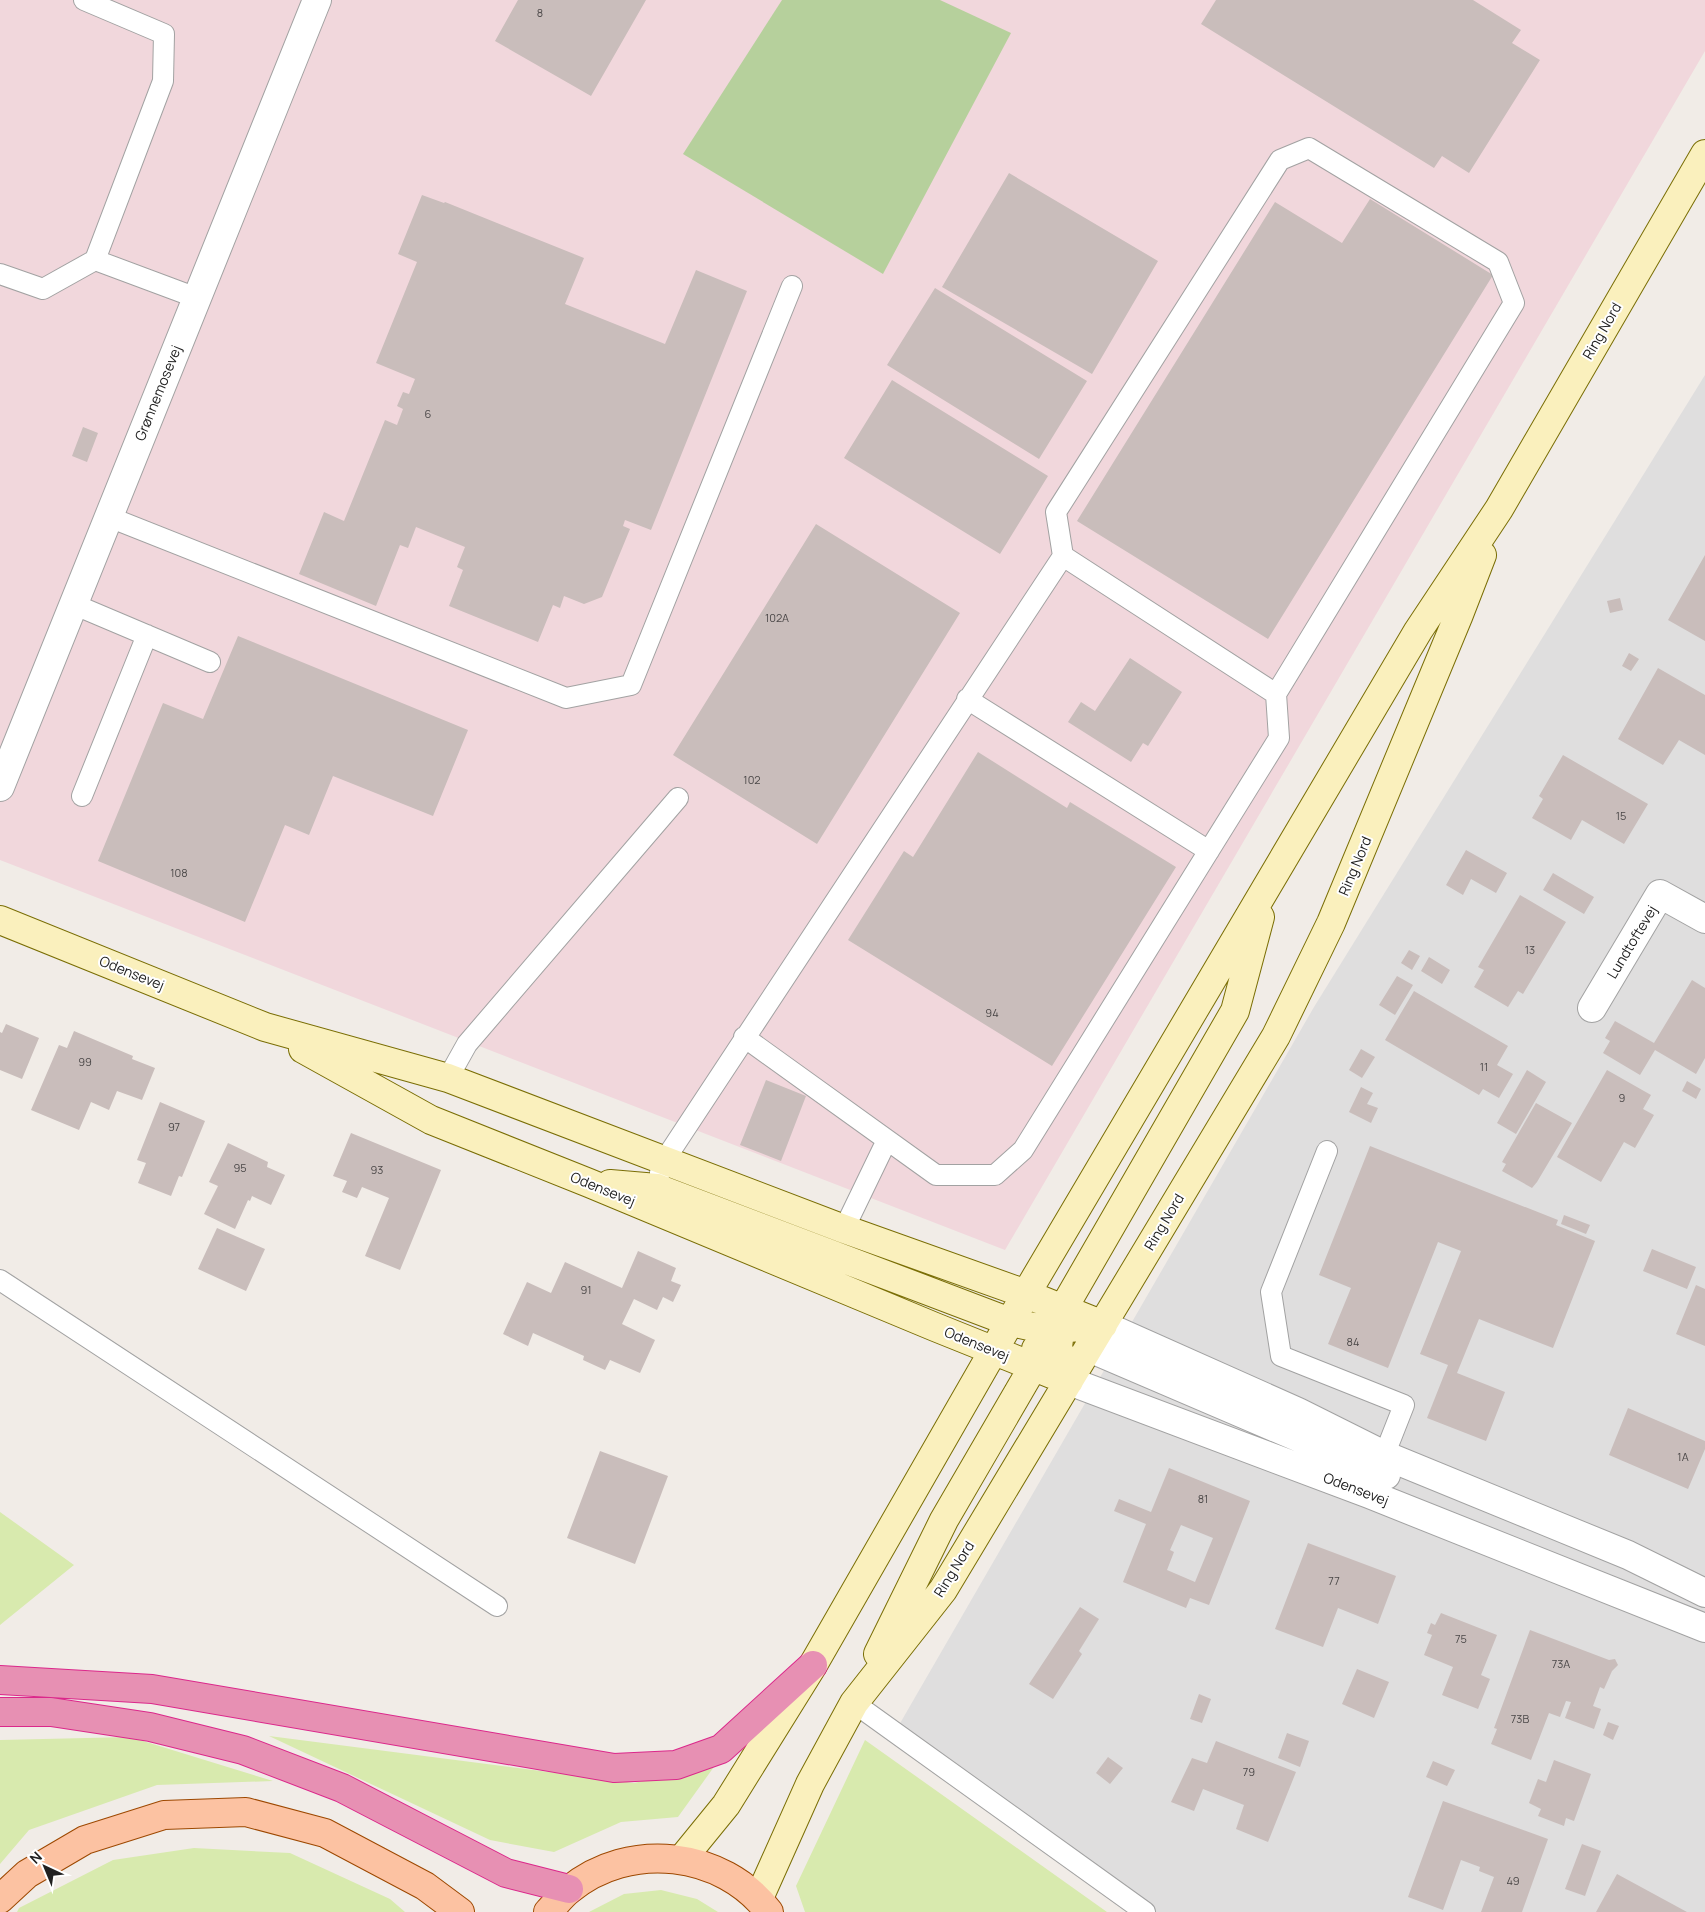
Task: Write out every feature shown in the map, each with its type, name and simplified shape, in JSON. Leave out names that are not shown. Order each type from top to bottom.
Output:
[{"type":"highway","points":[[0,1680],[152,1689],[614,1768],[676,1765],[721,1749],[813,1665]]},
{"type":"highway","points":[[0,1712],[51,1712],[150,1727],[243,1750],[342,1788],[506,1872],[569,1890]]},
{"type":"main road","name":"Ring Nord","points":[[682,1859],[726,1805],[813,1665],[993,1351],[1042,1334],[1026,1294],[1418,631],[1499,508],[1705,154]]},
{"type":"main road","name":"Ring Nord","points":[[764,1905],[810,1784],[854,1702],[943,1590],[1276,1036],[1327,932],[1454,626],[1499,508]]},
{"type":"main road","points":[[854,1702],[944,1520],[1042,1334],[1235,1011],[1269,884]]},
{"type":"main road","name":"Odensevej","points":[[0,920],[265,1027],[448,1078],[844,1229],[1026,1294],[1042,1334]]},
{"type":"main road","name":"Odensevej","points":[[265,1027],[431,1120],[589,1183],[993,1351],[1042,1334],[1096,1336]]},
{"type":"main road","points":[[589,1183],[656,1188],[1042,1334],[1096,1336]]},
{"type":"main road","points":[[1042,1334],[1069,1381]]},
{"type":"main road","points":[[0,1899],[28,1874],[85,1840],[164,1815],[246,1812],[325,1833],[425,1886],[460,1912]]},
{"type":"main road","points":[[548,1912],[569,1890],[603,1868],[642,1858],[682,1859],[710,1866],[736,1879],[764,1905]]},
{"type":"street","name":"Grønnemosevej","points":[[0,787],[317,0]]},
{"type":"street","name":"Lundtoftevej","points":[[1592,1008],[1660,894],[1705,919]]},
{"type":"street","name":"Odensevej","points":[[1096,1336],[1298,1412],[1377,1474],[1695,1624]]},
{"type":"street","name":"Odensevej","points":[[1069,1381],[1377,1474],[1428,1492],[1493,1501],[1628,1555],[1703,1588]]},
{"type":"street","points":[[1695,1624],[1703,1588]]},
{"type":"lane","points":[[0,274],[43,289],[95,260],[164,81],[164,34],[84,0]]},
{"type":"lane","points":[[663,1214],[656,1188],[664,1161],[744,1037],[1063,556],[1056,512],[1280,160],[1309,148],[1498,262],[1514,303],[1276,694],[1279,738],[1023,1150],[995,1175],[936,1175],[744,1037]]},
{"type":"lane","points":[[95,260],[197,298]]},
{"type":"lane","points":[[109,517],[566,698],[631,685],[792,286]]},
{"type":"lane","points":[[1063,556],[1276,694]]},
{"type":"lane","points":[[73,604],[210,662]]},
{"type":"lane","points":[[82,796],[147,635]]},
{"type":"lane","points":[[967,699],[1209,851]]},
{"type":"lane","points":[[448,1078],[467,1044],[678,798]]},
{"type":"lane","points":[[844,1229],[887,1140]]},
{"type":"lane","points":[[1327,1151],[1271,1292],[1281,1356],[1404,1405],[1377,1474]]},
{"type":"lane","points":[[0,1280],[497,1606]]},
{"type":"lane","points":[[854,1702],[1144,1912]]},
{"type":"shaded area","points":[[0,0],[1705,0],[1705,51],[1005,1250],[0,860]]},
{"type":"shaded area","points":[[1705,375],[1705,1912],[1151,1912],[895,1732],[1314,1007]]},
{"type":"green space","points":[[782,0],[940,0],[1011,33],[883,274],[683,154]]},
{"type":"green space","points":[[0,1512],[74,1565],[0,1625]]},
{"type":"green space","points":[[269,1736],[634,1783],[716,1764],[678,1817],[621,1822],[554,1852],[490,1840]]},
{"type":"green space","points":[[130,1737],[273,1781],[157,1785],[29,1830],[0,1864],[0,1740]]},
{"type":"green space","points":[[865,1740],[1107,1912],[805,1912],[796,1886]]},
{"type":"green space","points":[[194,1848],[290,1853],[390,1899],[405,1912],[17,1912],[19,1908],[113,1860]]},
{"type":"green space","points":[[661,1890],[697,1899],[718,1912],[589,1912],[624,1894]]},
{"type":"building","points":[[518,0],[646,0],[591,96],[495,41]]},
{"type":"building","points":[[1216,0],[1473,0],[1521,30],[1512,43],[1540,60],[1469,173],[1442,156],[1434,168],[1201,24]]},
{"type":"building","points":[[1009,173],[1158,261],[1092,374],[942,287]]},
{"type":"building","points":[[422,195],[445,202],[584,258],[565,304],[665,344],[696,270],[747,291],[651,530],[625,520],[623,526],[630,529],[602,597],[584,604],[564,596],[560,608],[553,605],[538,642],[449,606],[463,570],[457,567],[465,547],[416,527],[408,548],[400,545],[376,606],[299,574],[324,512],[344,521],[385,420],[397,425],[403,409],[397,406],[403,392],[409,394],[415,379],[376,363],[417,262],[398,254]]},
{"type":"building","points":[[1370,199],[1493,275],[1268,639],[1077,521],[1275,202],[1342,243]]},
{"type":"building","points":[[935,288],[1087,381],[1039,459],[887,365]]},
{"type":"building","points":[[892,380],[1048,476],[1000,554],[844,458]]},
{"type":"building","points":[[83,427],[98,433],[87,462],[72,456]]},
{"type":"building","points":[[816,524],[960,613],[817,844],[673,755]]},
{"type":"building","points":[[1705,555],[1705,641],[1668,620]]},
{"type":"building","points":[[1620,598],[1623,610],[1610,613],[1607,601]]},
{"type":"building","points":[[238,636],[468,730],[433,816],[333,776],[309,835],[285,825],[245,922],[98,861],[163,703],[203,719]]},
{"type":"building","points":[[1629,653],[1639,659],[1631,671],[1622,666]]},
{"type":"building","points":[[1130,658],[1182,692],[1148,746],[1143,743],[1131,762],[1068,722],[1081,702],[1095,711]]},
{"type":"building","points":[[1658,668],[1705,695],[1705,755],[1679,740],[1663,765],[1618,739]]},
{"type":"building","points":[[978,752],[1067,808],[1070,802],[1176,867],[1052,1066],[848,940],[904,851],[913,857]]},
{"type":"building","points":[[1563,755],[1648,804],[1624,844],[1582,820],[1571,840],[1532,818],[1543,799],[1539,796]]},
{"type":"building","points":[[1466,850],[1507,873],[1496,893],[1471,879],[1463,895],[1446,885]]},
{"type":"building","points":[[1553,873],[1594,897],[1584,914],[1543,890]]},
{"type":"building","points":[[1520,895],[1566,922],[1523,994],[1518,991],[1508,1007],[1474,987],[1484,970],[1478,967]]},
{"type":"building","points":[[1409,950],[1420,956],[1412,970],[1401,963]]},
{"type":"building","points":[[1429,957],[1450,970],[1442,984],[1421,971]]},
{"type":"building","points":[[1397,976],[1413,985],[1395,1015],[1379,1005]]},
{"type":"building","points":[[1692,980],[1705,988],[1705,1058],[1696,1074],[1655,1050],[1640,1075],[1603,1053],[1610,1041],[1605,1038],[1615,1021],[1654,1043]]},
{"type":"building","points":[[1414,991],[1508,1046],[1497,1065],[1513,1074],[1499,1098],[1483,1089],[1479,1095],[1385,1040]]},
{"type":"building","points":[[6,1024],[39,1038],[22,1079],[0,1070],[0,1032],[2,1033]]},
{"type":"building","points":[[74,1031],[133,1056],[132,1059],[155,1068],[142,1100],[117,1091],[109,1110],[91,1102],[79,1130],[31,1110],[59,1045],[67,1048]]},
{"type":"building","points":[[1361,1049],[1375,1057],[1362,1078],[1349,1070]]},
{"type":"building","points":[[1527,1070],[1546,1082],[1516,1134],[1497,1123]]},
{"type":"building","points":[[1607,1070],[1651,1095],[1643,1109],[1654,1115],[1635,1148],[1624,1142],[1601,1182],[1557,1157]]},
{"type":"building","points":[[766,1080],[806,1096],[781,1161],[740,1145]]},
{"type":"building","points":[[1687,1081],[1701,1089],[1696,1099],[1682,1091]]},
{"type":"building","points":[[1361,1087],[1373,1093],[1367,1104],[1378,1108],[1371,1123],[1349,1112]]},
{"type":"building","points":[[160,1102],[205,1121],[182,1177],[179,1176],[171,1196],[138,1183],[146,1163],[137,1160]]},
{"type":"building","points":[[1536,1103],[1572,1123],[1532,1188],[1502,1171],[1506,1164],[1502,1162]]},
{"type":"building","points":[[351,1133],[441,1170],[400,1270],[365,1256],[389,1198],[362,1187],[357,1198],[342,1192],[347,1181],[333,1176]]},
{"type":"building","points":[[228,1143],[268,1162],[267,1167],[285,1175],[271,1205],[252,1196],[250,1201],[248,1200],[235,1229],[204,1214],[218,1186],[209,1182]]},
{"type":"building","points":[[1370,1146],[1558,1220],[1556,1225],[1595,1241],[1553,1348],[1479,1319],[1457,1373],[1505,1392],[1486,1441],[1427,1418],[1448,1365],[1420,1354],[1461,1251],[1438,1242],[1388,1368],[1328,1344],[1351,1288],[1319,1275]]},
{"type":"building","points":[[1564,1215],[1590,1225],[1586,1234],[1561,1224]]},
{"type":"building","points":[[217,1228],[265,1249],[246,1291],[198,1269]]},
{"type":"building","points":[[1652,1249],[1696,1267],[1687,1289],[1643,1271]]},
{"type":"building","points":[[638,1251],[676,1268],[671,1281],[681,1285],[673,1302],[663,1297],[657,1310],[634,1299],[622,1324],[655,1340],[640,1373],[610,1360],[605,1370],[583,1360],[584,1356],[533,1333],[528,1346],[503,1334],[527,1282],[551,1293],[565,1262],[622,1288]]},
{"type":"building","points":[[1696,1285],[1705,1289],[1705,1346],[1676,1334]]},
{"type":"building","points":[[1628,1408],[1705,1441],[1705,1449],[1688,1489],[1609,1455]]},
{"type":"building","points":[[600,1451],[668,1476],[635,1564],[567,1538]]},
{"type":"building","points":[[1169,1468],[1250,1501],[1209,1605],[1190,1598],[1186,1608],[1123,1582],[1146,1524],[1114,1511],[1119,1499],[1151,1512]],"holes":[[[1181,1525],[1213,1538],[1195,1582],[1167,1570],[1174,1552],[1170,1550]]]},
{"type":"building","points":[[1308,1543],[1396,1576],[1378,1624],[1338,1608],[1323,1647],[1275,1629]]},
{"type":"building","points":[[1080,1607],[1099,1619],[1079,1651],[1082,1654],[1053,1699],[1029,1684]]},
{"type":"building","points":[[1441,1613],[1497,1635],[1481,1675],[1490,1679],[1478,1709],[1442,1695],[1453,1667],[1424,1655],[1432,1635],[1427,1633],[1431,1623],[1435,1625]]},
{"type":"building","points":[[1530,1630],[1609,1660],[1615,1659],[1618,1665],[1612,1671],[1604,1689],[1600,1687],[1593,1706],[1601,1709],[1594,1729],[1565,1718],[1571,1702],[1566,1701],[1560,1717],[1549,1713],[1531,1760],[1491,1744],[1497,1729],[1494,1728]]},
{"type":"building","points":[[1357,1669],[1389,1682],[1374,1718],[1342,1704]]},
{"type":"building","points":[[1199,1694],[1211,1699],[1202,1723],[1190,1719]]},
{"type":"building","points":[[1608,1722],[1619,1726],[1613,1740],[1603,1735]]},
{"type":"building","points":[[1287,1733],[1309,1741],[1300,1767],[1278,1758]]},
{"type":"building","points":[[1216,1741],[1296,1772],[1268,1842],[1236,1829],[1244,1805],[1203,1789],[1194,1811],[1171,1802],[1192,1758],[1207,1763]]},
{"type":"building","points":[[1108,1757],[1123,1768],[1110,1784],[1096,1773]]},
{"type":"building","points":[[1554,1760],[1591,1774],[1574,1821],[1566,1818],[1564,1826],[1538,1816],[1541,1809],[1529,1803],[1538,1779],[1546,1782]]},
{"type":"building","points":[[1433,1761],[1455,1770],[1447,1786],[1426,1777]]},
{"type":"building","points":[[1443,1801],[1548,1839],[1522,1912],[1481,1912],[1494,1877],[1479,1871],[1480,1867],[1461,1860],[1443,1910],[1408,1897]]},
{"type":"building","points":[[1582,1844],[1601,1851],[1585,1896],[1565,1889]]},
{"type":"building","points":[[1617,1874],[1687,1912],[1596,1912]]}]
